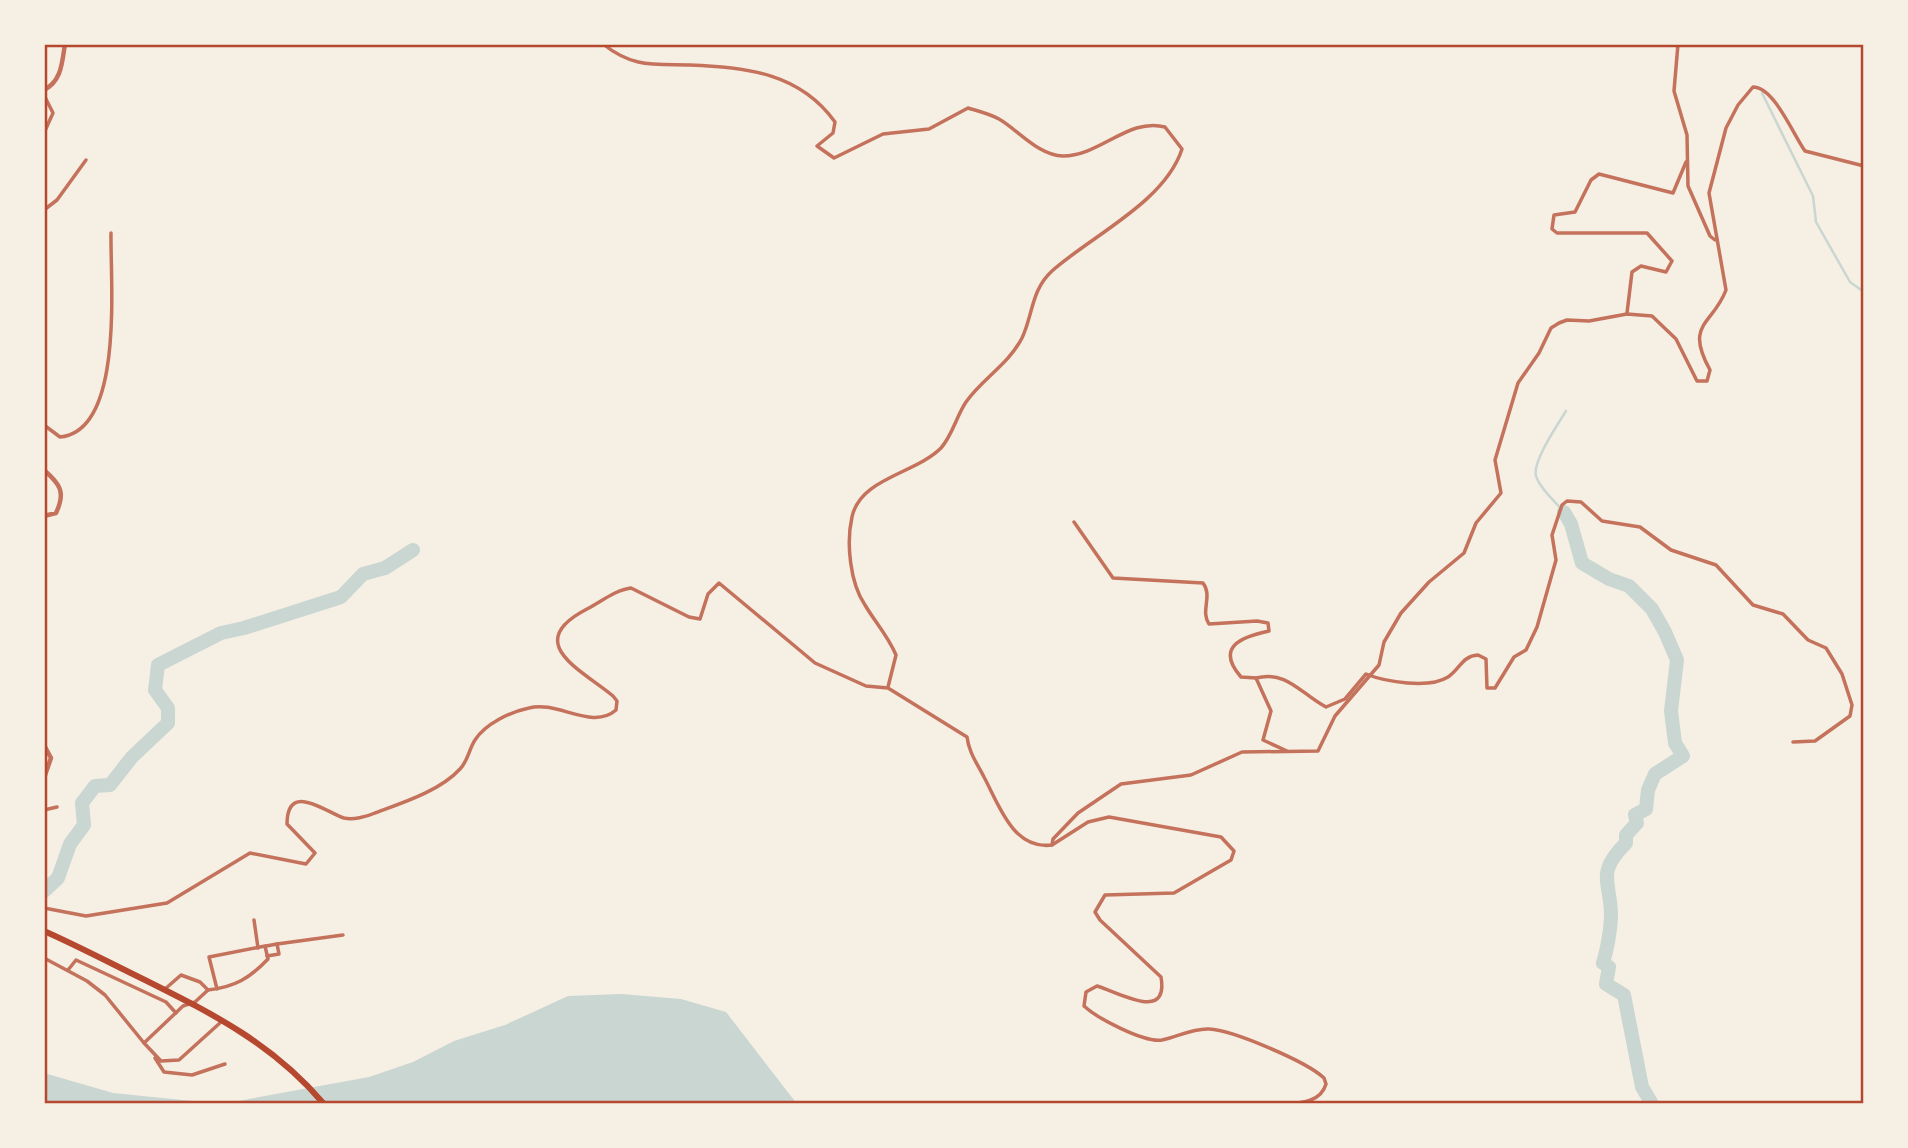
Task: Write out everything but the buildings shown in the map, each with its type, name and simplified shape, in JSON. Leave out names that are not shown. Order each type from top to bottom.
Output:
[{"type":"highway","points":[[44,931],[223,1020],[278,1057],[324,1104]]},
{"type":"street","points":[[44,133],[53,113],[44,92],[58,78],[65,44]]},
{"type":"street","points":[[603,44],[620,57],[657,66],[687,65],[758,71],[803,89],[823,106],[835,122],[833,133],[817,146],[834,158],[883,134],[929,129],[968,108],[998,118],[1030,143],[1060,156],[1101,146],[1147,124],[1165,127],[1182,149],[1172,169],[1148,197],[1043,281],[1022,337],[1007,362],[967,401],[950,438],[922,463],[873,487],[855,506],[851,522],[852,568],[863,604],[889,640],[895,654],[888,688]]},
{"type":"street","points":[[1678,44],[1674,91],[1687,135],[1688,186],[1710,236],[1715,240]]},
{"type":"street","points":[[1052,845],[1053,839],[1078,813],[1121,784],[1191,775],[1242,752],[1318,751],[1335,716],[1372,676],[1382,659],[1384,642],[1401,613],[1429,583],[1464,553],[1476,523],[1501,493],[1495,460],[1518,383],[1551,328],[1567,320],[1589,321],[1627,314],[1652,316],[1676,339],[1697,381],[1707,381],[1710,370],[1703,356],[1699,331],[1706,317],[1722,301],[1726,290],[1715,240],[1709,193],[1726,128],[1738,105],[1753,87],[1759,87],[1770,95],[1805,151],[1864,166]]},
{"type":"street","points":[[44,210],[57,200],[86,160]]},
{"type":"street","points":[[1627,314],[1632,272],[1641,266],[1666,272],[1672,261],[1670,256],[1647,233],[1557,233],[1552,229],[1552,218],[1554,215],[1575,212],[1591,180],[1599,174],[1673,193],[1686,162]]},
{"type":"street","points":[[44,425],[60,437],[71,436],[82,429],[94,412],[101,394],[106,375],[113,308],[111,233]]},
{"type":"street","points":[[44,470],[60,484],[62,496],[56,513],[44,516]]},
{"type":"street","points":[[1074,522],[1113,578],[1203,583],[1208,594],[1205,617],[1209,624],[1268,623],[1269,631],[1240,639],[1230,653],[1233,668],[1241,677],[1269,675],[1287,678],[1326,707],[1345,699],[1366,674],[1399,684],[1440,680],[1447,678],[1465,659],[1478,655],[1486,659],[1487,688],[1495,688],[1514,657],[1525,650],[1537,627],[1556,560],[1552,535],[1562,505],[1567,501],[1581,502],[1602,521],[1640,527],[1671,550],[1716,565],[1753,605],[1783,614],[1808,640],[1819,643],[1831,653],[1852,705],[1850,716],[1815,741],[1793,742]]},
{"type":"street","points":[[44,908],[86,916],[167,903],[250,853],[306,864],[315,853],[287,824],[289,813],[298,803],[307,801],[318,804],[343,818],[371,815],[418,795],[458,772],[478,736],[501,718],[541,706],[592,718],[612,714],[617,701],[564,657],[558,632],[565,621],[625,589],[639,589],[695,620],[703,617],[711,589],[719,583],[806,657],[866,686],[888,688],[967,737],[969,751],[1009,825],[1028,841],[1052,845],[1088,822],[1109,817],[1221,838],[1232,848],[1233,856],[1224,866],[1174,892],[1105,895],[1096,912],[1100,920],[1161,977],[1160,995],[1154,1002],[1140,1002],[1097,986],[1086,992],[1084,1006],[1145,1040],[1159,1041],[1199,1030],[1215,1030],[1279,1053],[1324,1078],[1326,1084],[1322,1094],[1303,1103],[1286,1104]]},
{"type":"street","points":[[1256,678],[1271,711],[1263,740],[1289,752]]},
{"type":"street","points":[[44,745],[51,758],[44,778]]},
{"type":"street","points":[[44,810],[57,807]]},
{"type":"street","points":[[254,920],[258,948]]},
{"type":"street","points":[[217,989],[209,957],[343,935]]},
{"type":"street","points":[[144,1043],[176,1013],[208,990],[238,985],[255,972],[267,956],[279,954],[277,944]]},
{"type":"street","points":[[265,946],[267,956]]},
{"type":"street","points":[[44,958],[105,995],[164,1072],[192,1075],[225,1064]]},
{"type":"street","points":[[68,971],[76,960],[166,1002],[176,1013]]},
{"type":"street","points":[[165,990],[175,976],[181,975],[200,982],[208,990]]},
{"type":"street","points":[[154,1056],[161,1061],[179,1060],[223,1020]]},
{"type":"shaded area","points":[[621,994],[681,999],[726,1012],[797,1104],[222,1104],[369,1077],[413,1062],[454,1041],[505,1025],[568,996]]},
{"type":"shaded area","points":[[44,1073],[113,1093],[222,1104],[44,1104]]},
{"type":"waterway","points":[[1762,93],[1813,196],[1816,222],[1850,282],[1864,292]]},
{"type":"waterway","points":[[1564,512],[1541,486],[1536,470],[1546,443],[1566,411]]},
{"type":"waterway","points":[[1564,512],[1571,524],[1582,563],[1609,579],[1629,586],[1652,609],[1677,660],[1671,711],[1675,743],[1683,756],[1655,774],[1648,790],[1646,809],[1635,815],[1637,823],[1626,835],[1626,843],[1611,862],[1607,877],[1611,914],[1603,963],[1609,967],[1606,984],[1624,995],[1642,1087],[1652,1104]]},
{"type":"waterway","points":[[44,891],[58,878],[70,844],[84,825],[82,803],[95,786],[110,785],[132,757],[168,723],[168,708],[155,690],[158,665],[221,633],[341,597],[363,574],[385,568],[413,550]]}]
